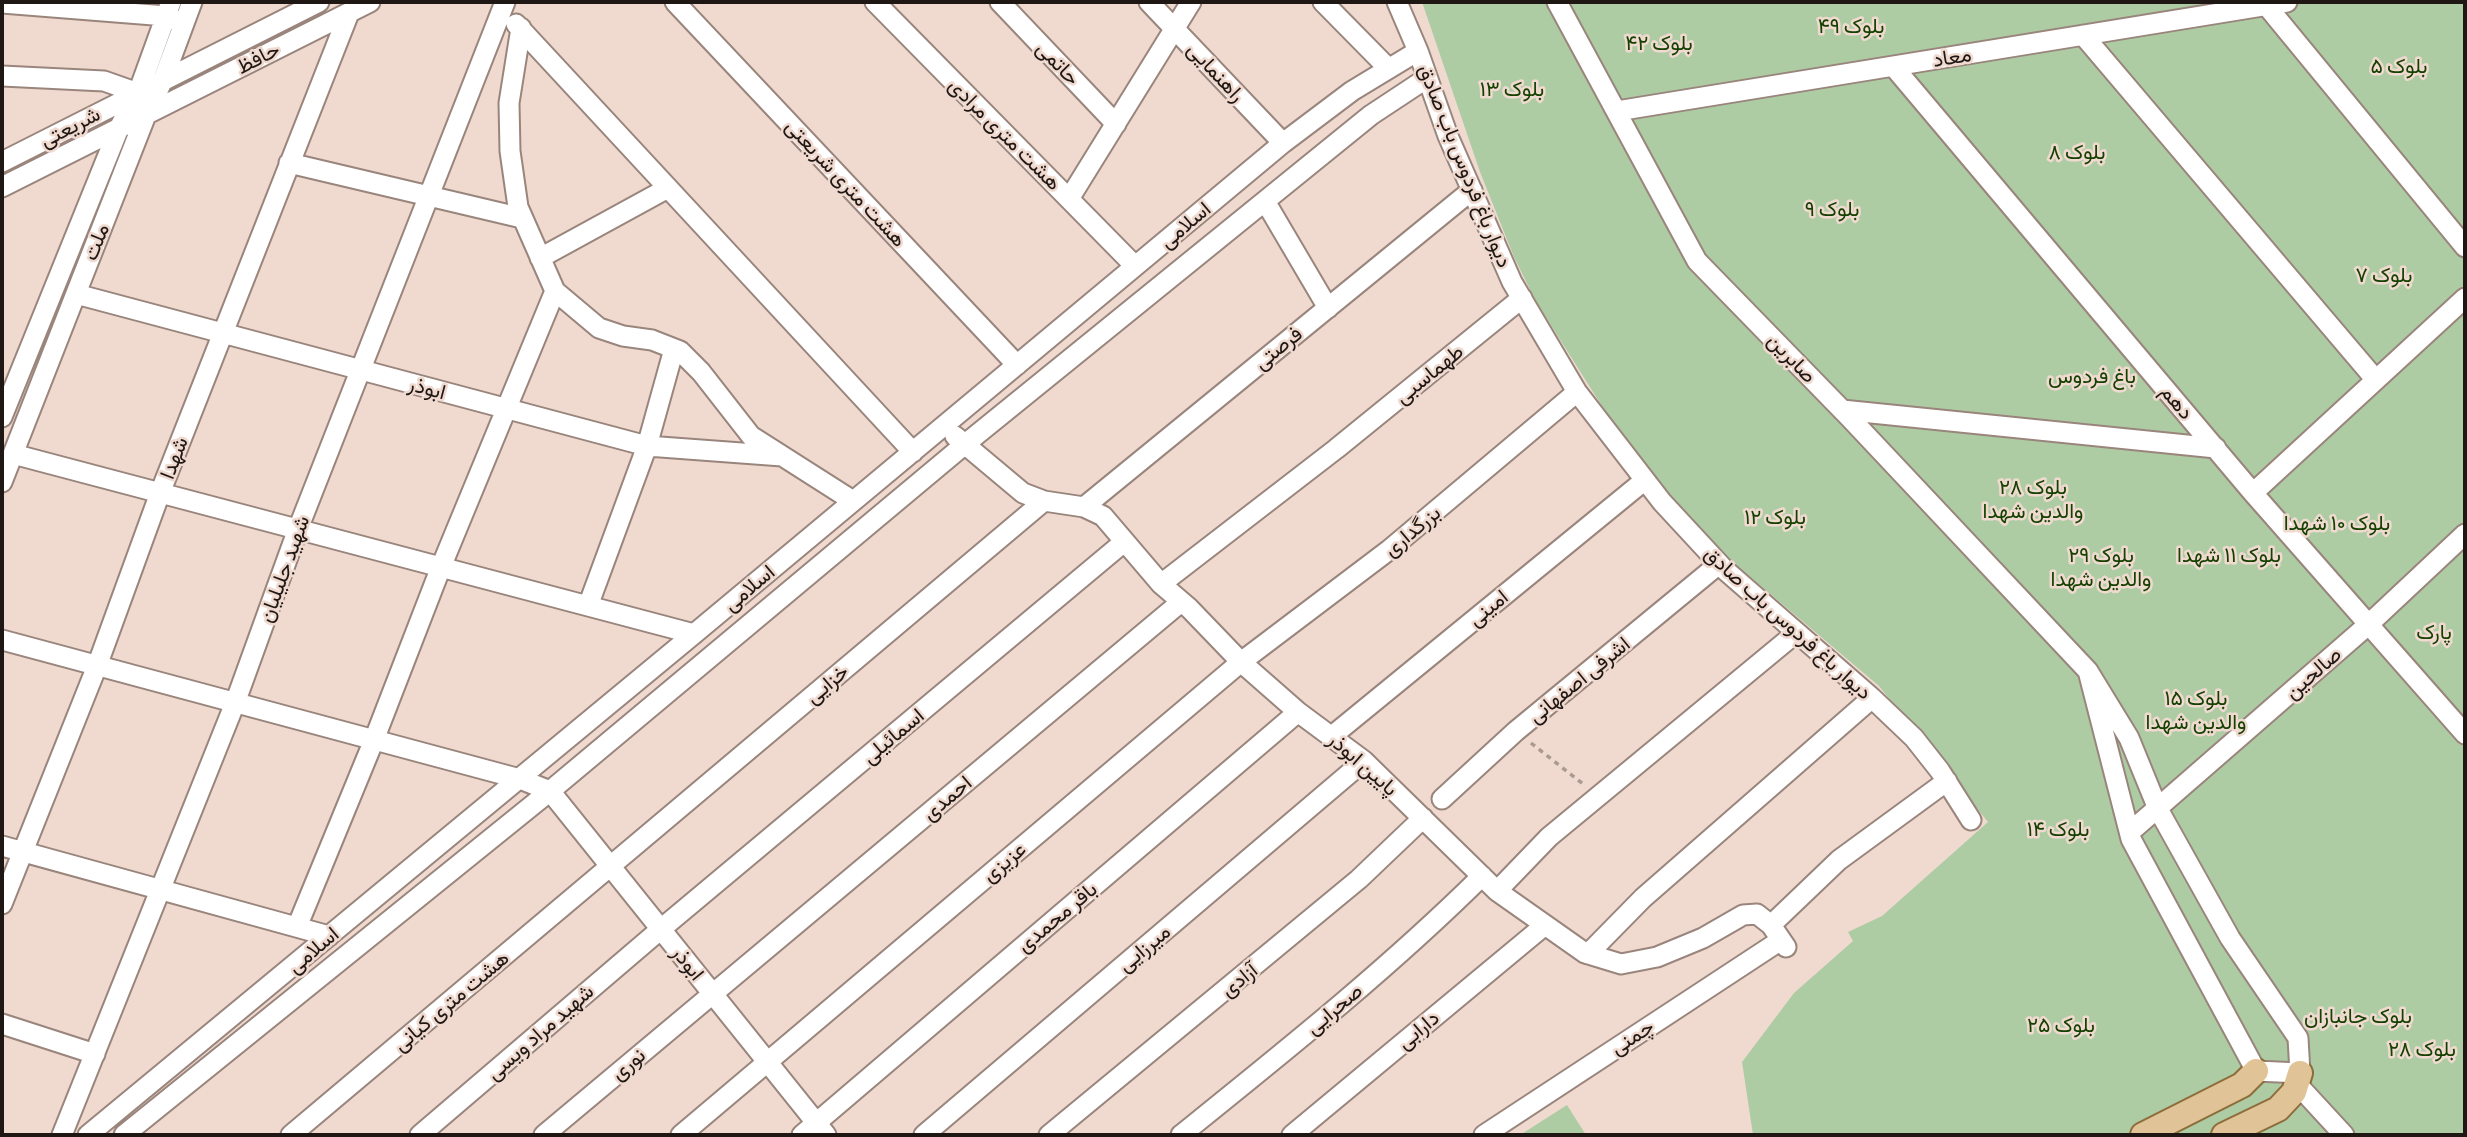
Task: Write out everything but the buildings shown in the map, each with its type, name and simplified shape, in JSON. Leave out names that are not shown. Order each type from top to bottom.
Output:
[{"type":"main road","points":[[2143,1135],[2242,1085],[2256,1071]]},
{"type":"main road","points":[[2224,1135],[2278,1109],[2294,1092],[2299,1078]]},
{"type":"street","name":"ملت","points":[[2,414],[120,128],[174,14],[192,2]]},
{"type":"street","name":"حافظ","points":[[138,93],[319,2]]},
{"type":"street","name":"حافظ","points":[[120,128],[370,2]]},
{"type":"street","name":"هشت متری شریعتی","points":[[675,2],[1017,365]]},
{"type":"street","name":"هشت متری مرادی","points":[[875,2],[1135,266]]},
{"type":"street","name":"حاتمی","points":[[1000,2],[1116,124]]},
{"type":"street","name":"راهنمایی","points":[[1149,2],[1283,143]]},
{"type":"street","points":[[1069,199],[1191,2]]},
{"type":"street","points":[[1322,2],[1388,68]]},
{"type":"street","name":"دیوار باغ فردوس باب صادق","points":[[1397,2],[1418,51],[1448,136],[1513,282],[1577,392],[1662,502],[1719,564],[1914,738],[1947,781],[1971,820]]},
{"type":"street","name":"صابرین","points":[[1558,2],[1697,261],[1842,410],[2088,671],[2129,738],[2158,809],[2230,939],[2298,1038],[2299,1078]]},
{"type":"street","name":"معاد","points":[[1617,111],[2287,2]]},
{"type":"street","points":[[2,3],[174,14]]},
{"type":"street","points":[[2266,4],[2465,247]]},
{"type":"street","points":[[503,5],[521,29],[913,452]]},
{"type":"street","name":"شهید جلیلیان","points":[[62,1135],[235,703],[298,530],[503,5]]},
{"type":"street","name":"شهدا","points":[[2,904],[97,666],[222,333],[349,13]]},
{"type":"street","name":"ملت","points":[[2,482],[146,115],[163,80],[174,14]]},
{"type":"street","points":[[521,29],[509,103],[510,151],[517,207],[555,291],[599,327],[624,336],[652,340],[680,351],[701,372],[751,436],[853,501]]},
{"type":"street","points":[[2083,35],[2376,380]]},
{"type":"street","name":"اسلامی","points":[[88,1135],[1283,143],[1352,91],[1418,51]]},
{"type":"street","name":"دهم","points":[[1893,66],[2253,493],[2465,734]]},
{"type":"street","points":[[2,76],[104,81],[138,93]]},
{"type":"street","name":"اسلامی","points":[[124,1135],[550,791],[964,445],[1371,114],[1427,78]]},
{"type":"street","name":"شریعتی","points":[[2,162],[138,93]]},
{"type":"street","name":"شریعتی","points":[[2,187],[120,128]]},
{"type":"street","points":[[289,163],[522,218]]},
{"type":"street","points":[[540,258],[668,188]]},
{"type":"street","name":"فرصتی","points":[[1084,507],[1472,190]]},
{"type":"street","points":[[1265,201],[1328,308]]},
{"type":"street","points":[[297,927],[555,291]]},
{"type":"street","name":"ابوذر","points":[[76,294],[647,446],[782,456]]},
{"type":"street","name":"طهماسبی","points":[[1161,584],[1336,449],[1522,298]]},
{"type":"street","points":[[2253,493],[2465,298]]},
{"type":"street","points":[[588,606],[647,446],[674,349]]},
{"type":"street","name":"بزرگداری","points":[[1241,662],[1390,550],[1577,392]]},
{"type":"street","points":[[1842,410],[2216,448]]},
{"type":"street","name":"پایین ابوذر","points":[[944,425],[964,445],[1023,493],[1044,501],[1084,507],[1103,516],[1161,584],[1241,662],[1298,712],[1364,761],[1497,891],[1588,954],[1621,964],[1657,957],[1703,938],[1743,915],[1757,914],[1779,937]]},
{"type":"street","points":[[13,454],[694,634]]},
{"type":"street","name":"امینی","points":[[1332,736],[1645,480]]},
{"type":"street","name":"خزایی","points":[[610,866],[1044,501]]},
{"type":"street","name":"صالحین","points":[[2130,832],[2369,624],[2465,534]]},
{"type":"street","name":"اسمائیلی","points":[[661,929],[1124,542]]},
{"type":"street","name":"اشرفی اصفهانی","points":[[1442,799],[1516,731],[1719,564]]},
{"type":"street","name":"احمدی","points":[[712,993],[1181,602]]},
{"type":"street","points":[[1497,891],[1549,837],[1796,633]]},
{"type":"street","points":[[2,640],[520,779],[550,791]]},
{"type":"street","name":"عزیزی","points":[[681,1135],[1241,662]]},
{"type":"street","points":[[2088,671],[2131,839],[2256,1071],[2299,1078],[2344,1135]]},
{"type":"street","points":[[1588,954],[1643,898],[1872,698]]},
{"type":"street","name":"باقر محمدی","points":[[815,1131],[1298,712]]},
{"type":"street","name":"میرزایی","points":[[924,1135],[1364,761]]},
{"type":"street","name":"چمنی","points":[[1484,1135],[1779,937],[1839,860],[1947,781]]},
{"type":"street","name":"ابوذر","points":[[550,791],[768,1062],[815,1131]]},
{"type":"street","name":"آزادی","points":[[1049,1135],[1359,879],[1423,818]]},
{"type":"street","points":[[2,846],[329,936]]},
{"type":"street","name":"هشت متری کیانی","points":[[291,1135],[610,866]]},
{"type":"street","name":"صحرایی","points":[[1181,1135],[1320,1022],[1434,924],[1482,876]]},
{"type":"street","name":"دارابی","points":[[1292,1135],[1545,925]]},
{"type":"street","name":"شهید مراد ویسی","points":[[420,1135],[661,929]]},
{"type":"street","name":"نوری","points":[[544,1135],[712,993]]},
{"type":"street","points":[[2,1024],[94,1054]]},
{"type":"path","points":[[1516,731],[1598,796]]},
{"type":"green space","name":"باغ فردوس","points":[[1422,2],[2465,2],[2465,1135],[1753,1135],[1742,1062],[1794,993],[1853,941],[1848,932],[1882,916],[1988,822],[1879,686],[1709,542],[1643,464],[1600,403],[1535,300],[1514,257],[1480,172]]},
{"type":"green space","points":[[1567,1105],[1586,1135],[1520,1135]]},
{"type":"park label","name":"بلوک ۴۹","points":[[1851,26]]},
{"type":"park label","name":"بلوک ۴۲","points":[[1659,43]]},
{"type":"park label","name":"بلوک ۵","points":[[2399,66]]},
{"type":"park label","name":"بلوک ۱۳","points":[[1512,89]]},
{"type":"park label","name":"بلوک ۸","points":[[2077,152]]},
{"type":"park label","name":"بلوک ۹","points":[[1832,209]]},
{"type":"park label","name":"بلوک ۷","points":[[2384,275]]},
{"type":"park label","name":"بلوک ۲۸ والدین شهدا","points":[[2033,499]]},
{"type":"park label","name":"بلوک ۱۲","points":[[1775,517]]},
{"type":"park label","name":"بلوک ۱۰ شهدا","points":[[2337,523]]},
{"type":"park label","name":"بلوک ۱۱ شهدا","points":[[2229,555]]},
{"type":"park label","name":"بلوک ۲۹ والدین شهدا","points":[[2101,567]]},
{"type":"park label","name":"پارک","points":[[2434,632]]},
{"type":"park label","name":"بلوک ۱۵ والدین شهدا","points":[[2196,710]]},
{"type":"park label","name":"بلوک ۱۴","points":[[2058,829]]},
{"type":"park label","name":"بلوک جانبازان","points":[[2358,1016]]},
{"type":"park label","name":"بلوک ۲۵","points":[[2061,1025]]},
{"type":"park label","name":"بلوک ۲۸","points":[[2422,1049]]}]
